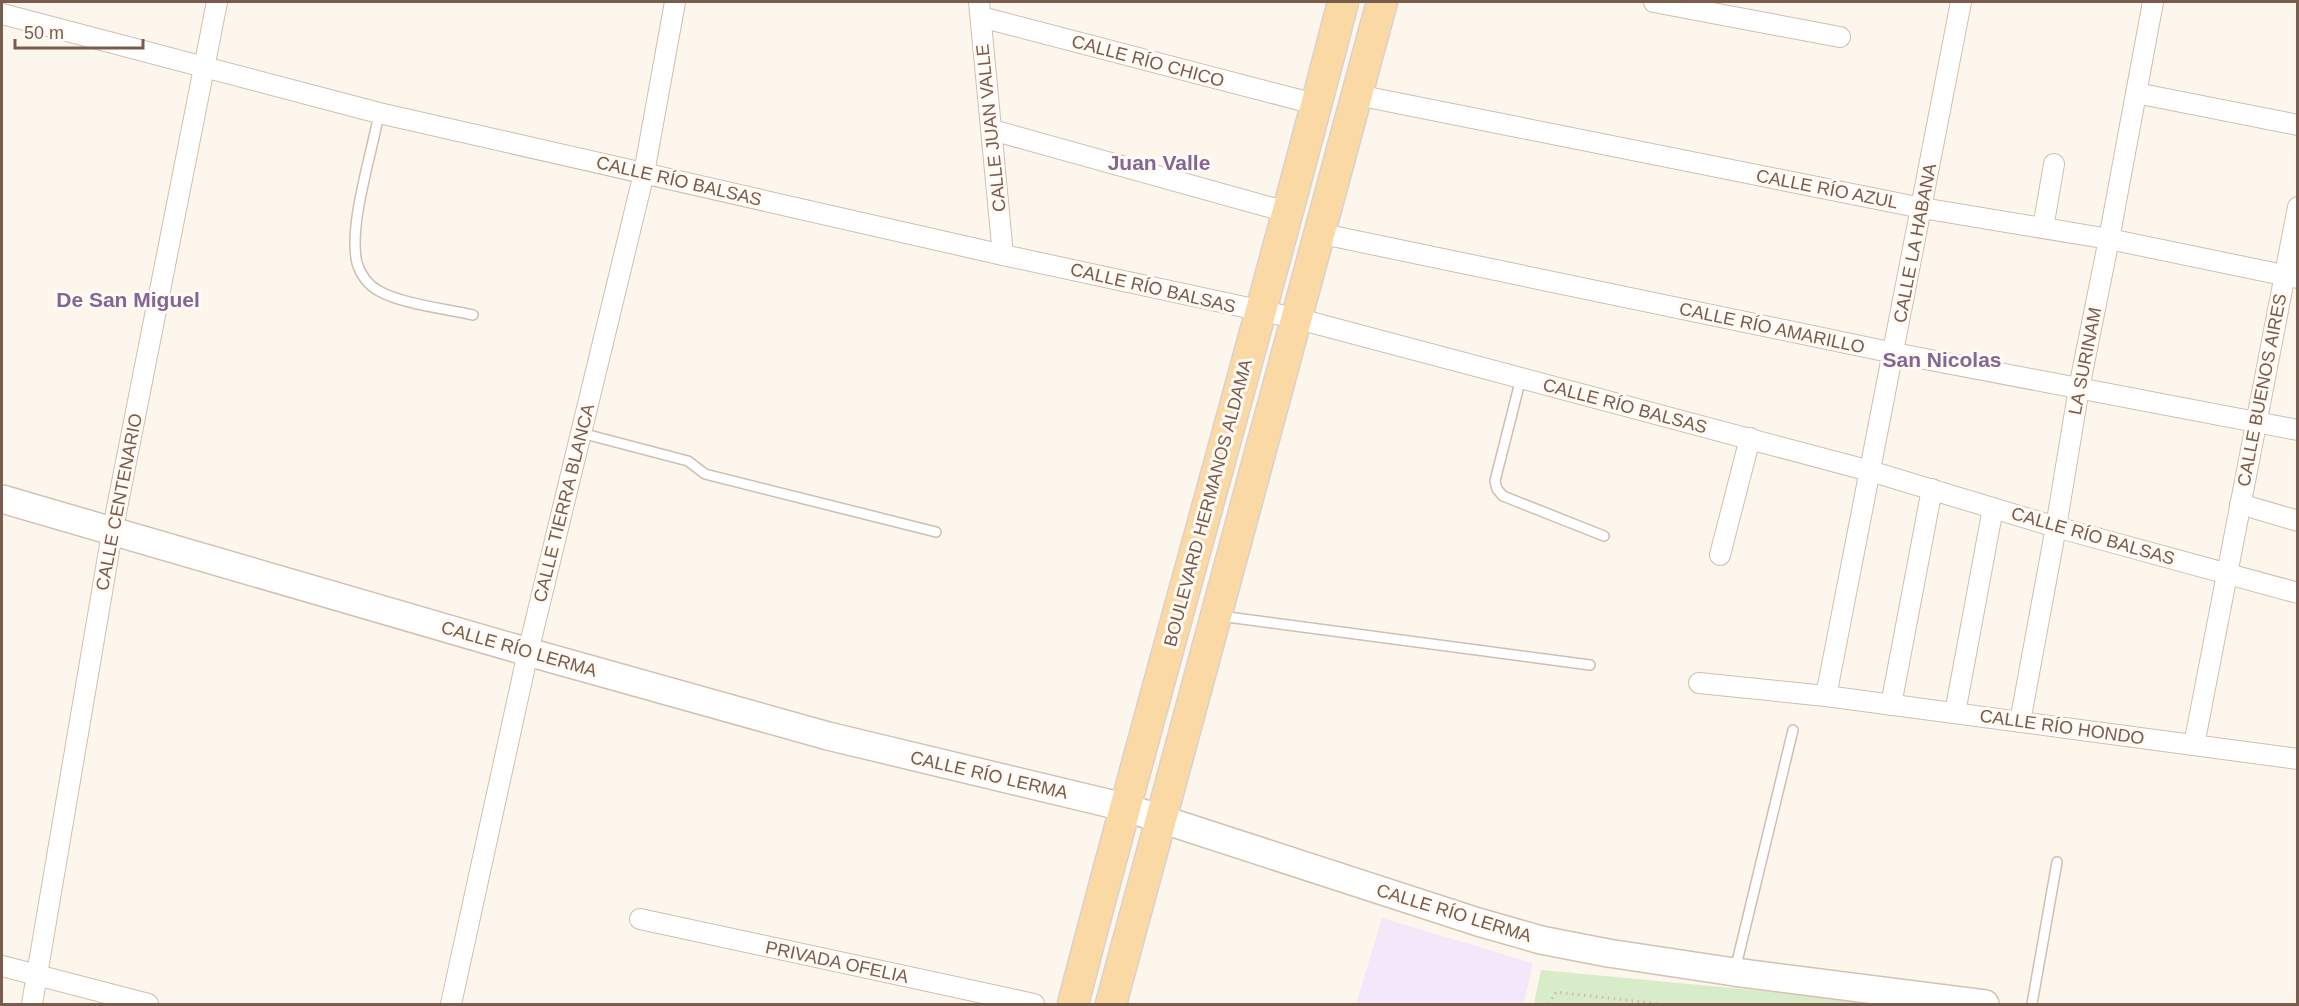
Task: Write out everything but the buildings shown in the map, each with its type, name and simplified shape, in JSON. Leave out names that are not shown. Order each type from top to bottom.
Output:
[{"type":"main road","name":"BOULEVARD HERMANOS ALDAMA","points":[[1073,1005],[1124,807],[1225,449],[1343,2]]},
{"type":"main road","name":"BOULEVARD HERMANOS ALDAMA","points":[[1111,1005],[1294,318],[1382,2]]},
{"type":"street","name":"CALLE CENTENARIO","points":[[32,1005],[112,532],[217,2]]},
{"type":"street","name":"CALLE TIERRA BLANCA","points":[[451,1005],[528,652],[644,173],[675,2]]},
{"type":"street","points":[[1654,2],[1840,37]]},
{"type":"street","name":"CALLE LA HABANA","points":[[1826,696],[1961,2]]},
{"type":"street","name":"LA SURINAM","points":[[2020,722],[2079,388],[2153,2]]},
{"type":"street","name":"CALLE RÍO CHICO","points":[[980,9],[1315,104]]},
{"type":"street","name":"CALLE JUAN VALLE","points":[[980,9],[1004,255]]},
{"type":"street","name":"CALLE RÍO BALSAS","points":[[2,14],[379,113],[1004,255],[1294,318],[1750,438],[1932,489],[2056,527],[2298,593]]},
{"type":"street","points":[[2136,93],[2298,125]]},
{"type":"street","name":"CALLE RÍO AZUL","points":[[1356,95],[1922,208],[2109,239],[2290,277]]},
{"type":"street","points":[[992,130],[1287,212]]},
{"type":"street","points":[[2043,228],[2054,164]]},
{"type":"street","name":"CALLE BUENOS AIRES","points":[[2194,745],[2256,422],[2290,277],[2298,207]]},
{"type":"street","name":"CALLE RÍO AMARILLO","points":[[1318,233],[1894,353],[2298,430]]},
{"type":"street","points":[[1720,555],[1750,438]]},
{"type":"street","points":[[1891,705],[1932,489]]},
{"type":"street","name":"CALLE RÍO LERMA","points":[[2,500],[828,736],[1124,807],[1478,922],[1541,940],[1608,953],[1734,972],[1985,1005]]},
{"type":"street","points":[[2240,504],[2298,521]]},
{"type":"street","points":[[1955,713],[1994,508]]},
{"type":"street","name":"CALLE RÍO HONDO","points":[[1699,683],[1826,696],[2298,759]]},
{"type":"street","name":"PRIVADA OFELIA","points":[[639,919],[1034,1005]]},
{"type":"street","points":[[2,966],[148,1005]]},
{"type":"lane","points":[[379,113],[358,211],[357,264],[370,286],[381,293],[473,315]]},
{"type":"lane","points":[[1521,378],[1495,481],[1497,489],[1503,496],[1604,536]]},
{"type":"lane","points":[[581,433],[688,461],[705,474],[936,532]]},
{"type":"lane","points":[[1215,615],[1590,665]]},
{"type":"lane","points":[[1734,972],[1792,730]]},
{"type":"lane","points":[[2032,1005],[2057,862]]},
{"type":"path","points":[[1549,1005],[1556,992],[1660,1005]]},
{"type":"shaded area","points":[[1382,918],[1533,963],[1524,1004],[1356,1004]]},
{"type":"green space","points":[[1541,970],[1838,998],[1878,1004],[1534,1004]]},
{"type":"district","name":"Juan Valle","points":[[1159,163]]},
{"type":"district","name":"De San Miguel","points":[[128,300]]},
{"type":"district","name":"San Nicolas","points":[[1942,360]]}]
